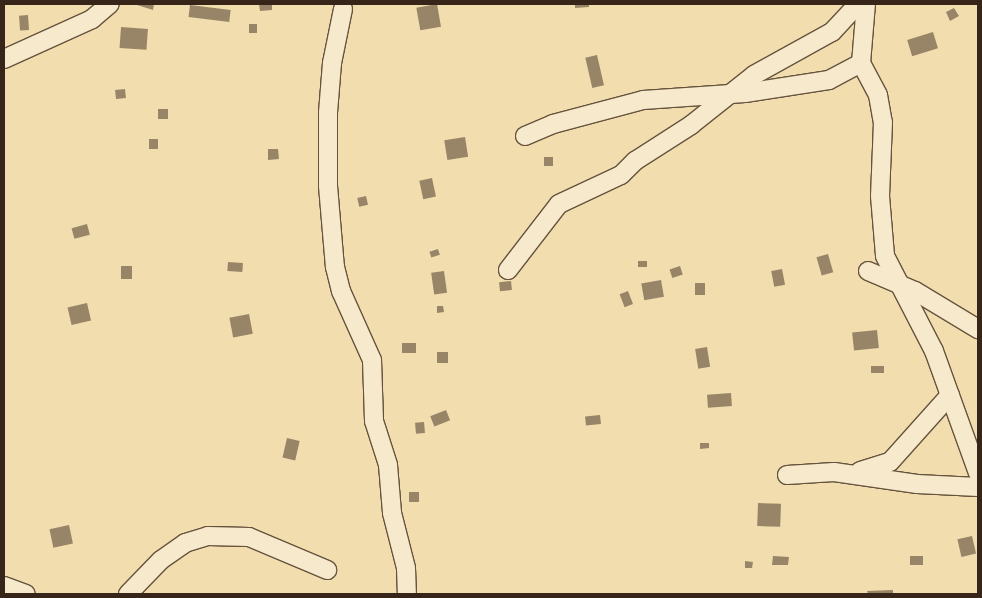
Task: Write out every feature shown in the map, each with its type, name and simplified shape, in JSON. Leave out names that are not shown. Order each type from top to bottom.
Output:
[{"type":"street","points":[[4,59],[92,19],[110,4]]},
{"type":"street","points":[[508,270],[559,204],[610,182],[773,62],[832,32],[858,4]]},
{"type":"street","points":[[866,4],[862,64],[880,104],[883,122],[881,236],[885,256],[934,351],[978,473]]},
{"type":"street","points":[[343,9],[332,64],[328,113],[328,186],[335,267],[341,291],[373,366],[374,421],[388,465],[392,513],[406,568],[407,594]]},
{"type":"street","points":[[525,136],[553,124],[643,100],[730,94],[829,80],[862,64]]},
{"type":"street","points":[[868,271],[901,285],[978,329]]},
{"type":"street","points":[[787,475],[847,473],[871,470],[890,462],[950,395]]},
{"type":"street","points":[[847,473],[917,484],[978,487]]},
{"type":"street","points":[[128,594],[161,560],[184,543],[208,536],[248,537],[327,570]]},
{"type":"street","points":[[4,586],[26,594]]},
{"type":"building","points":[[134,4],[154,4],[153,10]]},
{"type":"building","points":[[259,4],[272,4],[272,10],[260,11]]},
{"type":"building","points":[[437,4],[441,27],[420,30],[416,8]]},
{"type":"building","points":[[575,4],[589,4],[589,7],[575,8]]},
{"type":"building","points":[[190,5],[231,10],[229,22],[189,17]]},
{"type":"building","points":[[954,8],[959,16],[950,21],[946,12]]},
{"type":"building","points":[[28,15],[29,30],[20,31],[19,16]]},
{"type":"building","points":[[249,24],[257,24],[257,33],[249,33]]},
{"type":"building","points":[[121,27],[148,29],[146,50],[120,48]]},
{"type":"building","points":[[933,32],[938,48],[912,56],[907,40]]},
{"type":"building","points":[[597,55],[604,85],[592,88],[585,58]]},
{"type":"building","points":[[125,89],[126,98],[116,99],[115,90]]},
{"type":"building","points":[[158,109],[168,109],[168,119],[158,119]]},
{"type":"building","points":[[465,137],[468,157],[447,160],[444,140]]},
{"type":"building","points":[[149,139],[158,139],[158,149],[149,149]]},
{"type":"building","points":[[268,149],[278,149],[279,159],[268,160]]},
{"type":"building","points":[[544,157],[553,157],[553,166],[544,166]]},
{"type":"building","points":[[432,178],[436,197],[423,199],[419,181]]},
{"type":"building","points":[[366,196],[368,205],[359,207],[357,198]]},
{"type":"building","points":[[87,224],[90,235],[74,239],[72,228]]},
{"type":"building","points":[[438,249],[440,255],[431,257],[429,252]]},
{"type":"building","points":[[828,254],[833,272],[822,276],[816,257]]},
{"type":"building","points":[[638,261],[647,261],[647,267],[638,267]]},
{"type":"building","points":[[228,262],[243,263],[242,272],[227,271]]},
{"type":"building","points":[[121,266],[132,266],[132,279],[121,279]]},
{"type":"building","points":[[680,266],[683,275],[672,278],[670,269]]},
{"type":"building","points":[[782,269],[785,285],[774,287],[771,271]]},
{"type":"building","points":[[444,271],[447,293],[434,295],[431,273]]},
{"type":"building","points":[[661,280],[664,297],[644,300],[641,283]]},
{"type":"building","points":[[511,281],[512,290],[500,291],[499,282]]},
{"type":"building","points":[[695,283],[705,283],[705,295],[695,295]]},
{"type":"building","points":[[628,291],[633,304],[625,307],[620,294]]},
{"type":"building","points":[[87,303],[91,321],[72,325],[68,307]]},
{"type":"building","points":[[437,306],[443,306],[444,312],[437,313]]},
{"type":"building","points":[[249,314],[253,334],[233,337],[229,318]]},
{"type":"building","points":[[877,330],[879,348],[854,351],[852,333]]},
{"type":"building","points":[[402,343],[416,343],[416,353],[402,353]]},
{"type":"building","points":[[707,347],[710,367],[698,369],[695,349]]},
{"type":"building","points":[[437,352],[448,352],[448,363],[437,363]]},
{"type":"building","points":[[871,366],[884,366],[884,373],[871,373]]},
{"type":"building","points":[[731,393],[732,406],[708,408],[707,395]]},
{"type":"building","points":[[446,410],[450,420],[434,427],[430,416]]},
{"type":"building","points":[[600,415],[601,424],[586,426],[585,417]]},
{"type":"building","points":[[424,422],[425,433],[416,434],[415,423]]},
{"type":"building","points":[[287,438],[300,441],[295,460],[283,457]]},
{"type":"building","points":[[700,443],[709,443],[709,448],[700,449]]},
{"type":"building","points":[[409,492],[419,492],[419,502],[409,502]]},
{"type":"building","points":[[758,503],[781,504],[780,527],[757,526]]},
{"type":"building","points":[[69,525],[73,544],[53,548],[49,529]]},
{"type":"building","points":[[972,536],[976,554],[961,557],[957,539]]},
{"type":"building","points":[[773,556],[789,557],[788,565],[772,565]]},
{"type":"building","points":[[910,556],[923,556],[923,565],[910,565]]},
{"type":"building","points":[[745,561],[753,562],[752,568],[745,568]]},
{"type":"building","points":[[893,590],[893,594],[868,594],[867,591]]}]
